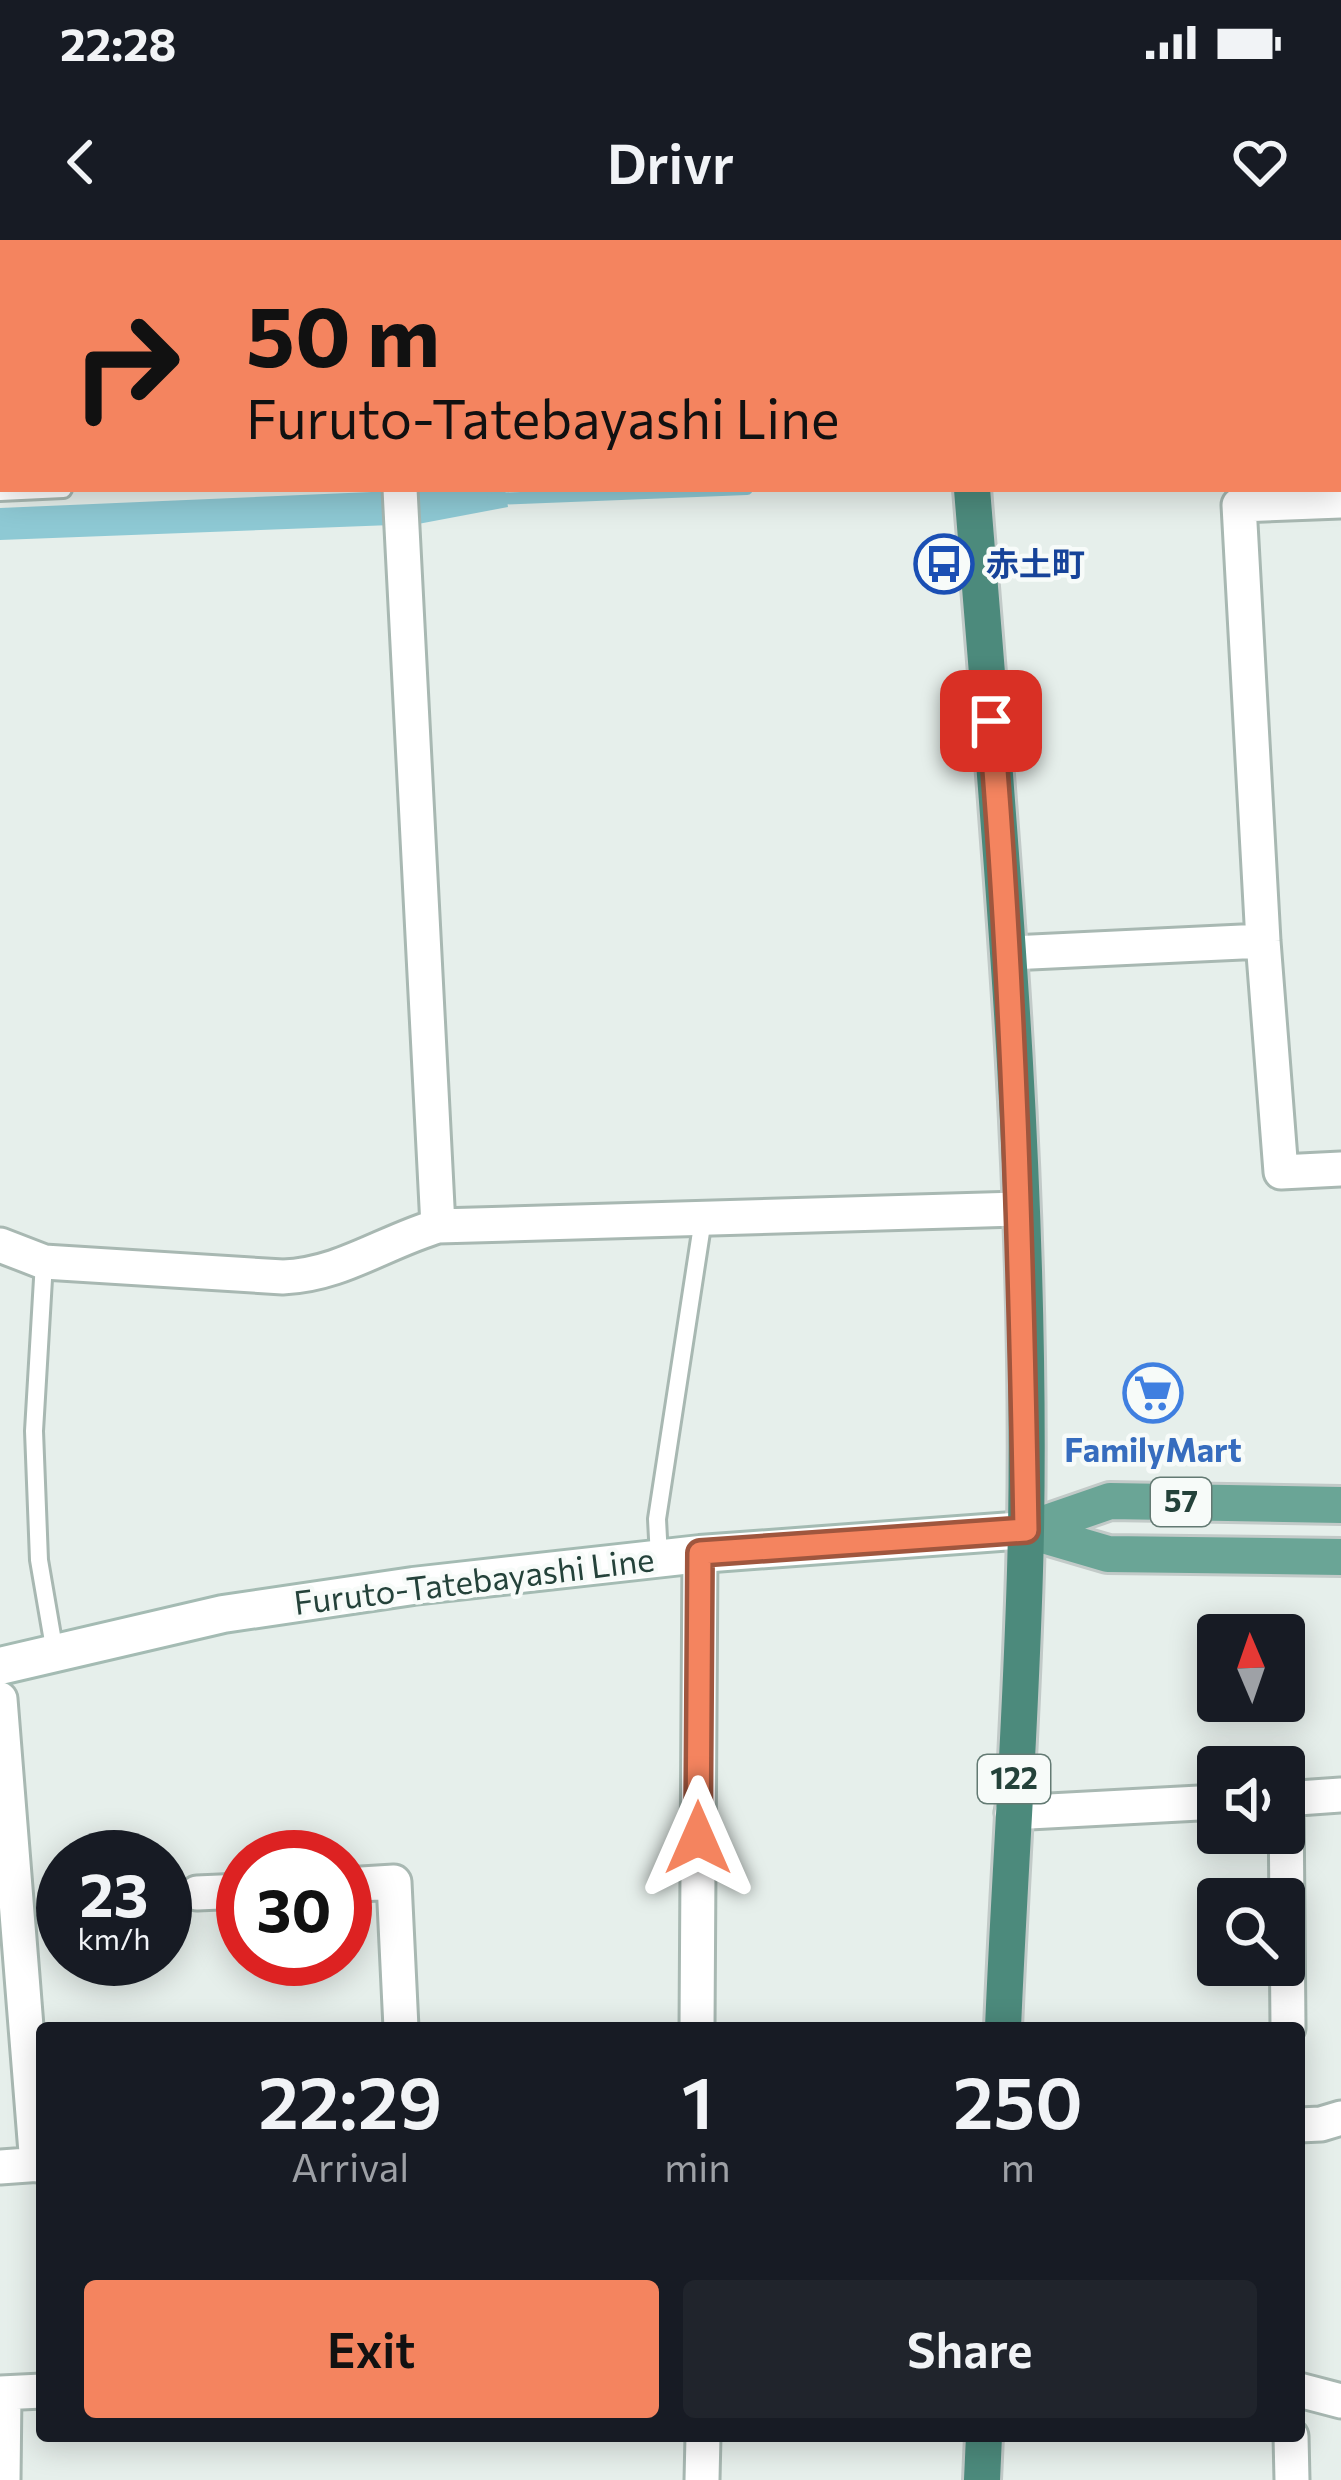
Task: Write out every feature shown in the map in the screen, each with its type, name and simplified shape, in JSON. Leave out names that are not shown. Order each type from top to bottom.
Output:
[{"type":"highway","name":"122","points":[[972,492],[1010,953],[1021,1210],[1026,1530],[1003,2022]]},
{"type":"highway","points":[[982,2480],[984,2442]]},
{"type":"main road","name":"57","points":[[1026,1530],[1110,1501],[1341,1505]]},
{"type":"main road","name":"57","points":[[1026,1530],[1108,1554],[1341,1557]]},
{"type":"main road","name":"Furuto-Tatebayashi Line","points":[[0,1666],[223,1614],[413,1586],[700,1553],[1026,1530]]},
{"type":"street","points":[[400,492],[438,1226]]},
{"type":"street","points":[[1341,500],[1239,506],[1281,1172],[1341,1169]]},
{"type":"street","points":[[1010,953],[1263,941]]},
{"type":"street","points":[[0,1245],[44,1262],[313,1276],[438,1226],[1021,1210]]},
{"type":"street","points":[[697,2022],[700,1553]]},
{"type":"street","points":[[0,1699],[36,2128]]},
{"type":"street","points":[[1305,1798],[1341,1795]]},
{"type":"street","points":[[1012,1813],[1197,1803]]},
{"type":"street","points":[[1286,1854],[1288,2022]]},
{"type":"street","points":[[372,1883],[394,1882],[401,2022]]},
{"type":"street","points":[[197,1894],[216,1893]]},
{"type":"street","points":[[1305,2124],[1341,2118]]},
{"type":"street","points":[[0,2168],[36,2164]]},
{"type":"street","points":[[3,2480],[2,2393],[36,2391]]},
{"type":"street","points":[[1305,2392],[1341,2401]]},
{"type":"street","points":[[702,2480],[704,2442]]},
{"type":"street","points":[[1291,2442],[1292,2480]]},
{"type":"lane","points":[[659,1558],[657,1519],[703,1219]]},
{"type":"lane","points":[[44,1262],[34,1431],[39,1560],[55,1654]]},
{"type":"water","points":[[372,492],[506,492],[508,507],[418,524],[0,540],[0,508]]},
{"type":"waterway","points":[[493,499],[671,492]]},
{"type":"place","name":"赤土町","points":[[944,564]]},
{"type":"place","name":"FamilyMart","points":[[1153,1393]]},
{"type":"route","points":[[698,1838],[700,1553],[1026,1530],[1016,1082],[991,721]]}]
